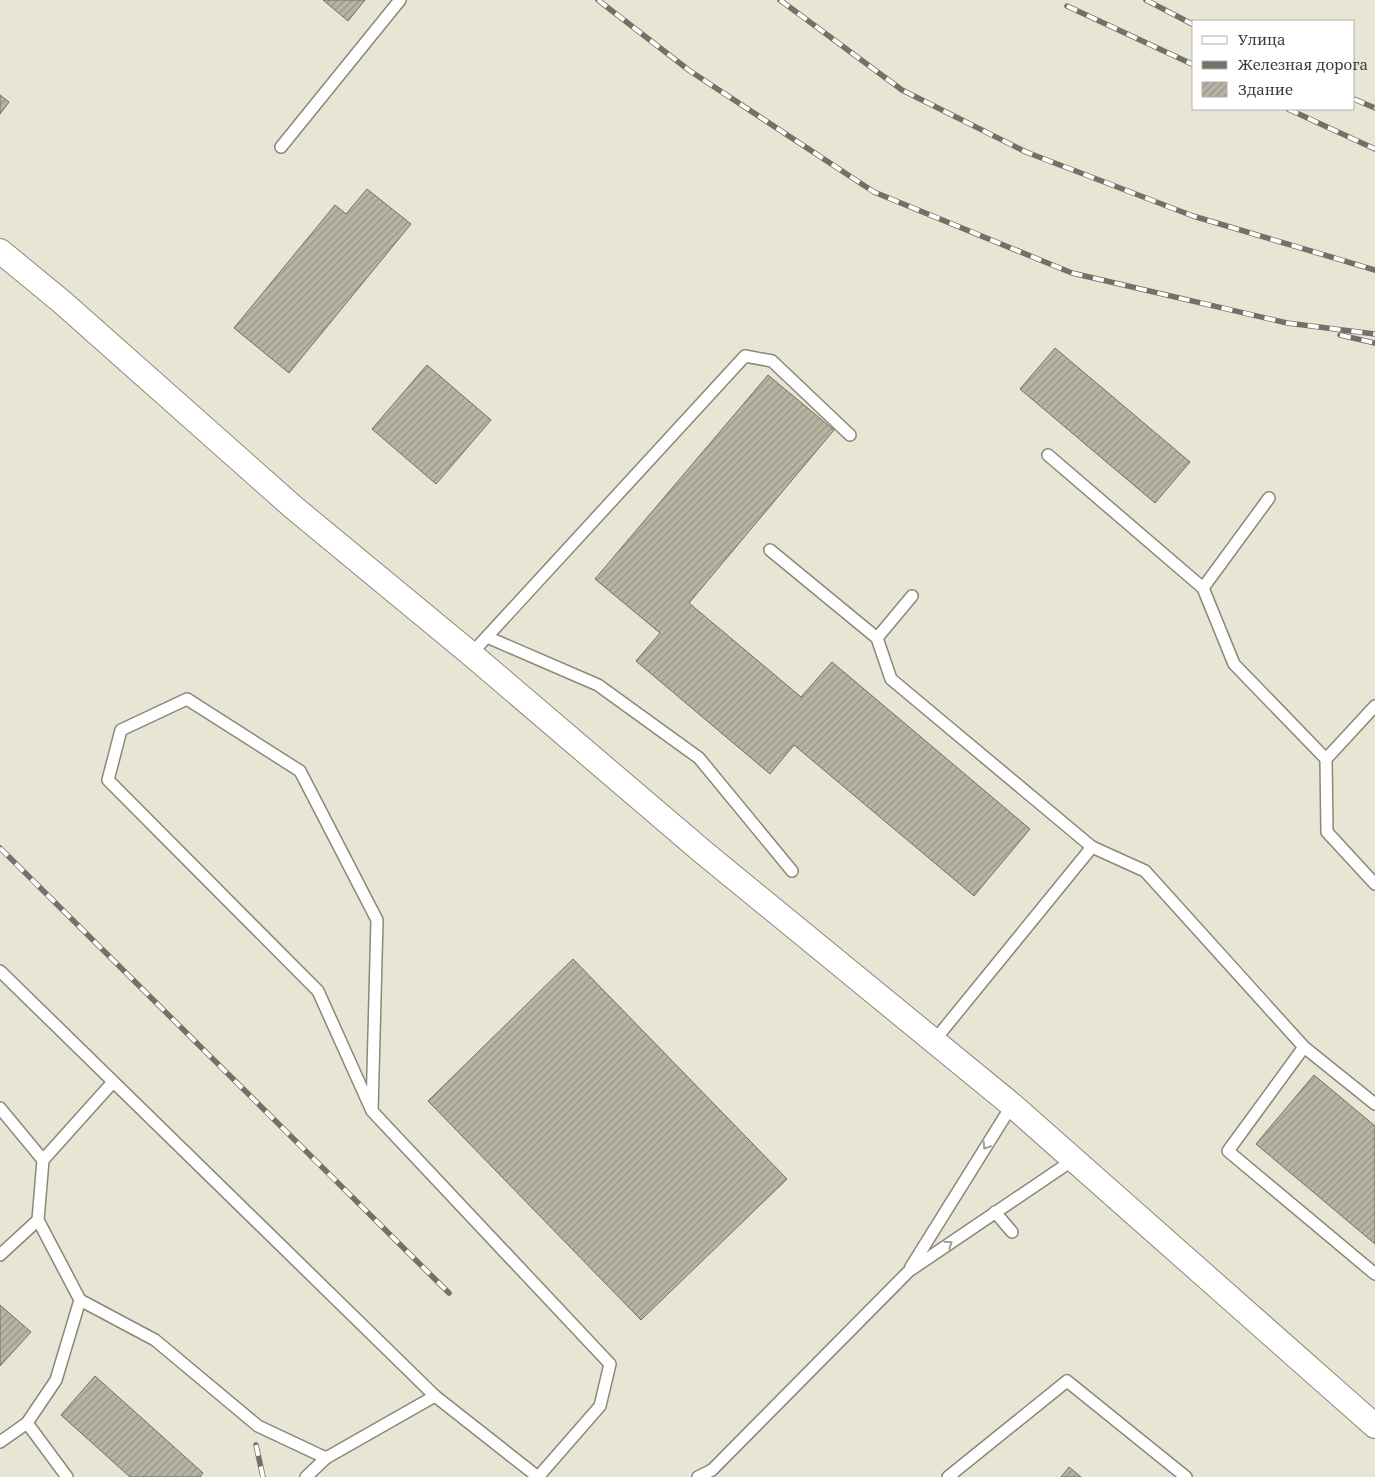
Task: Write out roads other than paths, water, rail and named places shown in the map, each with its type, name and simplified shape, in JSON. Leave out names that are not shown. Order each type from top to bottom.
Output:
[{"type":"street","points":[[0,251],[62,302],[293,507],[471,654],[703,852],[1012,1105],[1375,1426]]},
{"type":"lane","points":[[280,147],[400,0]]},
{"type":"lane","points":[[471,654],[745,356],[772,361],[850,435]]},
{"type":"lane","points":[[1048,455],[1203,588],[1234,664],[1326,759],[1327,832],[1375,884]]},
{"type":"lane","points":[[1203,588],[1269,498]]},
{"type":"lane","points":[[770,550],[877,638],[891,679],[1092,847],[1145,871],[1304,1047],[1375,1104]]},
{"type":"lane","points":[[877,638],[912,596]]},
{"type":"lane","points":[[487,637],[598,685],[699,758],[792,872]]},
{"type":"lane","points":[[0,971],[435,1396],[538,1477],[600,1406],[610,1364],[372,1111],[318,991],[108,780],[121,730],[187,699],[300,771],[377,920],[372,1111]]},
{"type":"lane","points":[[1326,759],[1375,706]]},
{"type":"lane","points":[[934,1041],[1092,847]]},
{"type":"lane","points":[[1304,1047],[1228,1151],[1375,1274]]},
{"type":"lane","points":[[114,1082],[43,1160],[38,1220],[80,1300],[155,1340],[258,1426],[326,1458]]},
{"type":"lane","points":[[909,1271],[1012,1105]]},
{"type":"lane","points":[[0,1108],[43,1160]]},
{"type":"lane","points":[[698,1477],[712,1470],[909,1271],[1073,1160]]},
{"type":"lane","points":[[995,1212],[1012,1232]]},
{"type":"lane","points":[[0,1255],[38,1220]]},
{"type":"lane","points":[[0,1442],[27,1423],[56,1380],[80,1300]]},
{"type":"lane","points":[[948,1477],[1067,1381],[1186,1477]]},
{"type":"lane","points":[[306,1477],[326,1458],[435,1396]]},
{"type":"lane","points":[[27,1423],[67,1477]]},
{"type":"railway","points":[[598,0],[690,71],[874,192],[1072,273],[1287,323],[1375,334]]},
{"type":"railway","points":[[780,0],[902,90],[1026,152],[1193,216],[1375,270]]},
{"type":"railway","points":[[1146,0],[1192,24]]},
{"type":"railway","points":[[1067,6],[1192,64]]},
{"type":"railway","points":[[1355,99],[1375,108]]},
{"type":"railway","points":[[1290,110],[1375,149]]},
{"type":"railway","points":[[1340,335],[1375,343]]},
{"type":"railway","points":[[0,848],[449,1293]]},
{"type":"railway","points":[[256,1445],[263,1477]]}]
